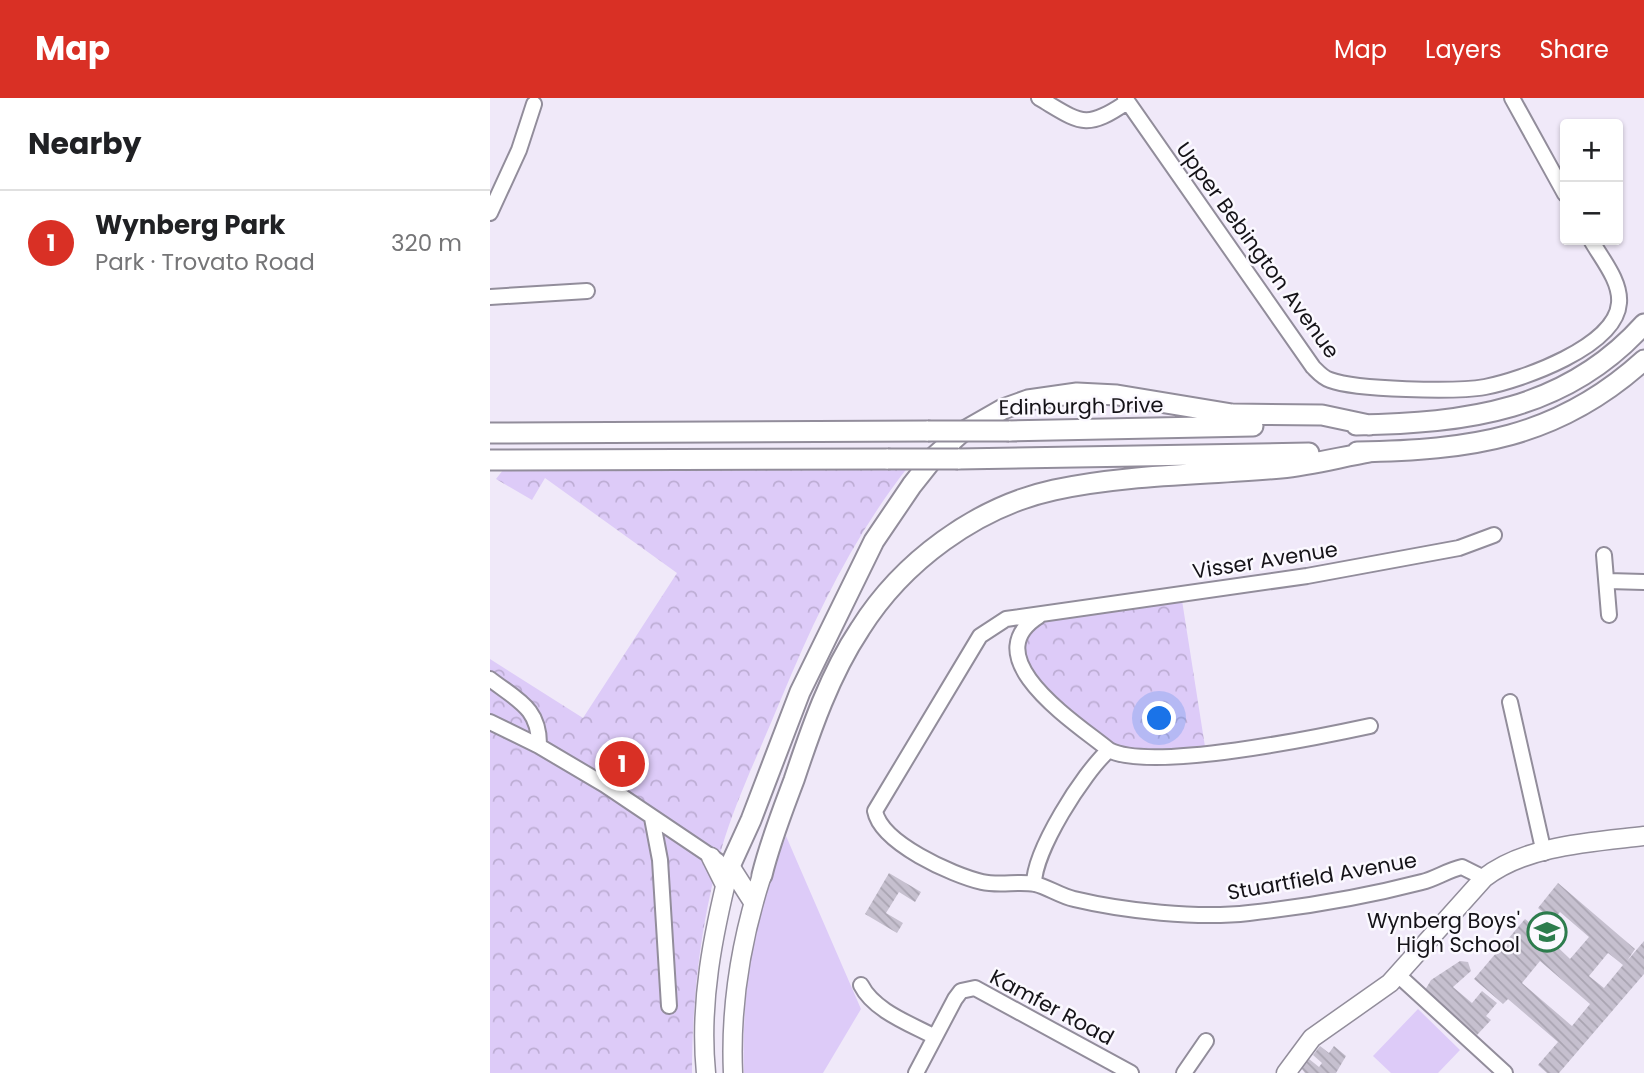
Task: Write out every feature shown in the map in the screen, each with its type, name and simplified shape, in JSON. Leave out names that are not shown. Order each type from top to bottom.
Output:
[{"type":"highway","name":"Edinburgh Drive","points":[[490,433],[1009,431],[1438,422],[1485,416],[1524,405],[1579,379],[1614,353],[1644,324]]},
{"type":"highway","points":[[490,460],[958,459],[1370,452],[1447,448],[1490,442],[1539,428],[1588,403],[1619,383],[1644,360]]},
{"type":"highway","points":[[728,876],[800,692],[874,541],[912,485],[961,433],[1003,408],[1028,400],[1077,393],[1117,395],[1232,414],[1322,415],[1369,425]]},
{"type":"highway","points":[[762,875],[774,828],[808,738],[860,629],[919,560],[960,530],[1023,499],[1077,485],[1285,467],[1370,452]]},
{"type":"highway","points":[[728,876],[755,857],[774,828]]},
{"type":"main road","points":[[1286,1073],[1312,1038],[1379,993],[1398,975],[1498,867],[1544,853],[1644,836]]},
{"type":"main road","points":[[710,857],[753,902]]},
{"type":"main road","points":[[733,1073],[732,1015],[745,929],[762,875]]},
{"type":"main road","points":[[706,1073],[706,993],[715,927],[728,876]]},
{"type":"street","points":[[1039,98],[1085,121],[1100,119],[1126,100]]},
{"type":"street","points":[[1511,98],[1560,185]]},
{"type":"street","name":"Upper Bebington Avenue","points":[[1126,100],[1313,367],[1331,381],[1364,387],[1483,387],[1551,367],[1584,347],[1616,316],[1619,302],[1613,279],[1594,245]]},
{"type":"street","points":[[490,212],[519,150],[534,104]]},
{"type":"street","points":[[490,297],[587,291]]},
{"type":"street","name":"Visser Avenue","points":[[1040,615],[1307,576],[1459,548],[1494,536]]},
{"type":"street","points":[[1604,555],[1609,615]]},
{"type":"street","points":[[1608,582],[1644,582]]},
{"type":"street","points":[[1040,615],[1029,622],[1020,636],[1020,661],[1032,685],[1109,750],[1131,757],[1210,753],[1370,726]]},
{"type":"street","name":"Stuartfield Avenue","points":[[1040,615],[1006,619],[980,636],[878,801],[876,818],[887,834],[949,870],[982,882],[1034,884],[1055,894],[1086,902],[1208,916],[1289,907],[1397,888],[1462,867],[1485,878]]},
{"type":"street","points":[[980,636],[994,629],[1005,629],[1020,636]]},
{"type":"street","points":[[490,680],[532,712],[537,721],[539,746]]},
{"type":"street","points":[[1510,702],[1544,853]]},
{"type":"street","points":[[490,722],[539,746],[710,857]]},
{"type":"street","points":[[1034,884],[1037,860],[1045,845],[1091,768],[1109,750]]},
{"type":"street","points":[[652,818],[660,860],[669,1006]]},
{"type":"street","points":[[660,860],[687,842]]},
{"type":"street","points":[[1398,975],[1505,1073]]},
{"type":"street","points":[[862,985],[866,994],[879,1006],[935,1037]]},
{"type":"street","name":"Kamfer Road","points":[[916,1073],[955,999],[961,991],[975,988],[1130,1073]]},
{"type":"street","points":[[1184,1073],[1206,1041]]},
{"type":"green space","points":[[908,467],[870,521],[822,608],[794,668],[728,828],[703,931],[696,987],[692,1073],[490,1073],[490,659],[583,718],[677,573],[545,478],[532,500],[496,479],[503,470]]},
{"type":"green space","points":[[1181,594],[1206,753],[1127,759],[1045,698],[1021,661],[1030,622]]},
{"type":"green space","points":[[786,836],[861,1009],[823,1073],[744,1073],[745,1012],[752,952],[766,894]]},
{"type":"green space","points":[[1418,1009],[1460,1050],[1438,1073],[1391,1073],[1373,1056]]},
{"type":"building","points":[[889,873],[921,892],[915,902],[899,892],[886,913],[903,923],[897,933],[865,914]]},
{"type":"building","points":[[1558,883],[1635,949],[1627,961],[1644,941],[1644,974],[1559,1073],[1547,1073],[1538,1065],[1558,1042],[1508,999],[1503,1004],[1474,979],[1525,919],[1530,923],[1536,916],[1541,921],[1546,915],[1538,908]],"holes":[[[1560,912],[1589,937],[1570,959],[1547,937],[1553,930],[1548,926]],[[1608,953],[1623,965],[1604,988],[1589,976]],[[1540,961],[1590,1004],[1572,1026],[1522,983]]]},
{"type":"building","points":[[1460,961],[1468,962],[1471,971],[1453,987],[1472,1003],[1482,991],[1497,1003],[1486,1016],[1491,1020],[1477,1035],[1425,990],[1431,980]]},
{"type":"building","points":[[1320,1046],[1329,1053],[1334,1046],[1346,1056],[1336,1073],[1305,1073],[1301,1068],[1309,1059],[1319,1067],[1322,1063],[1313,1055]]},
{"type":"place","name":"Wynberg Park","points":[[622,764]]},
{"type":"place","name":"Wynberg Boys' High School","points":[[1547,932]]}]
